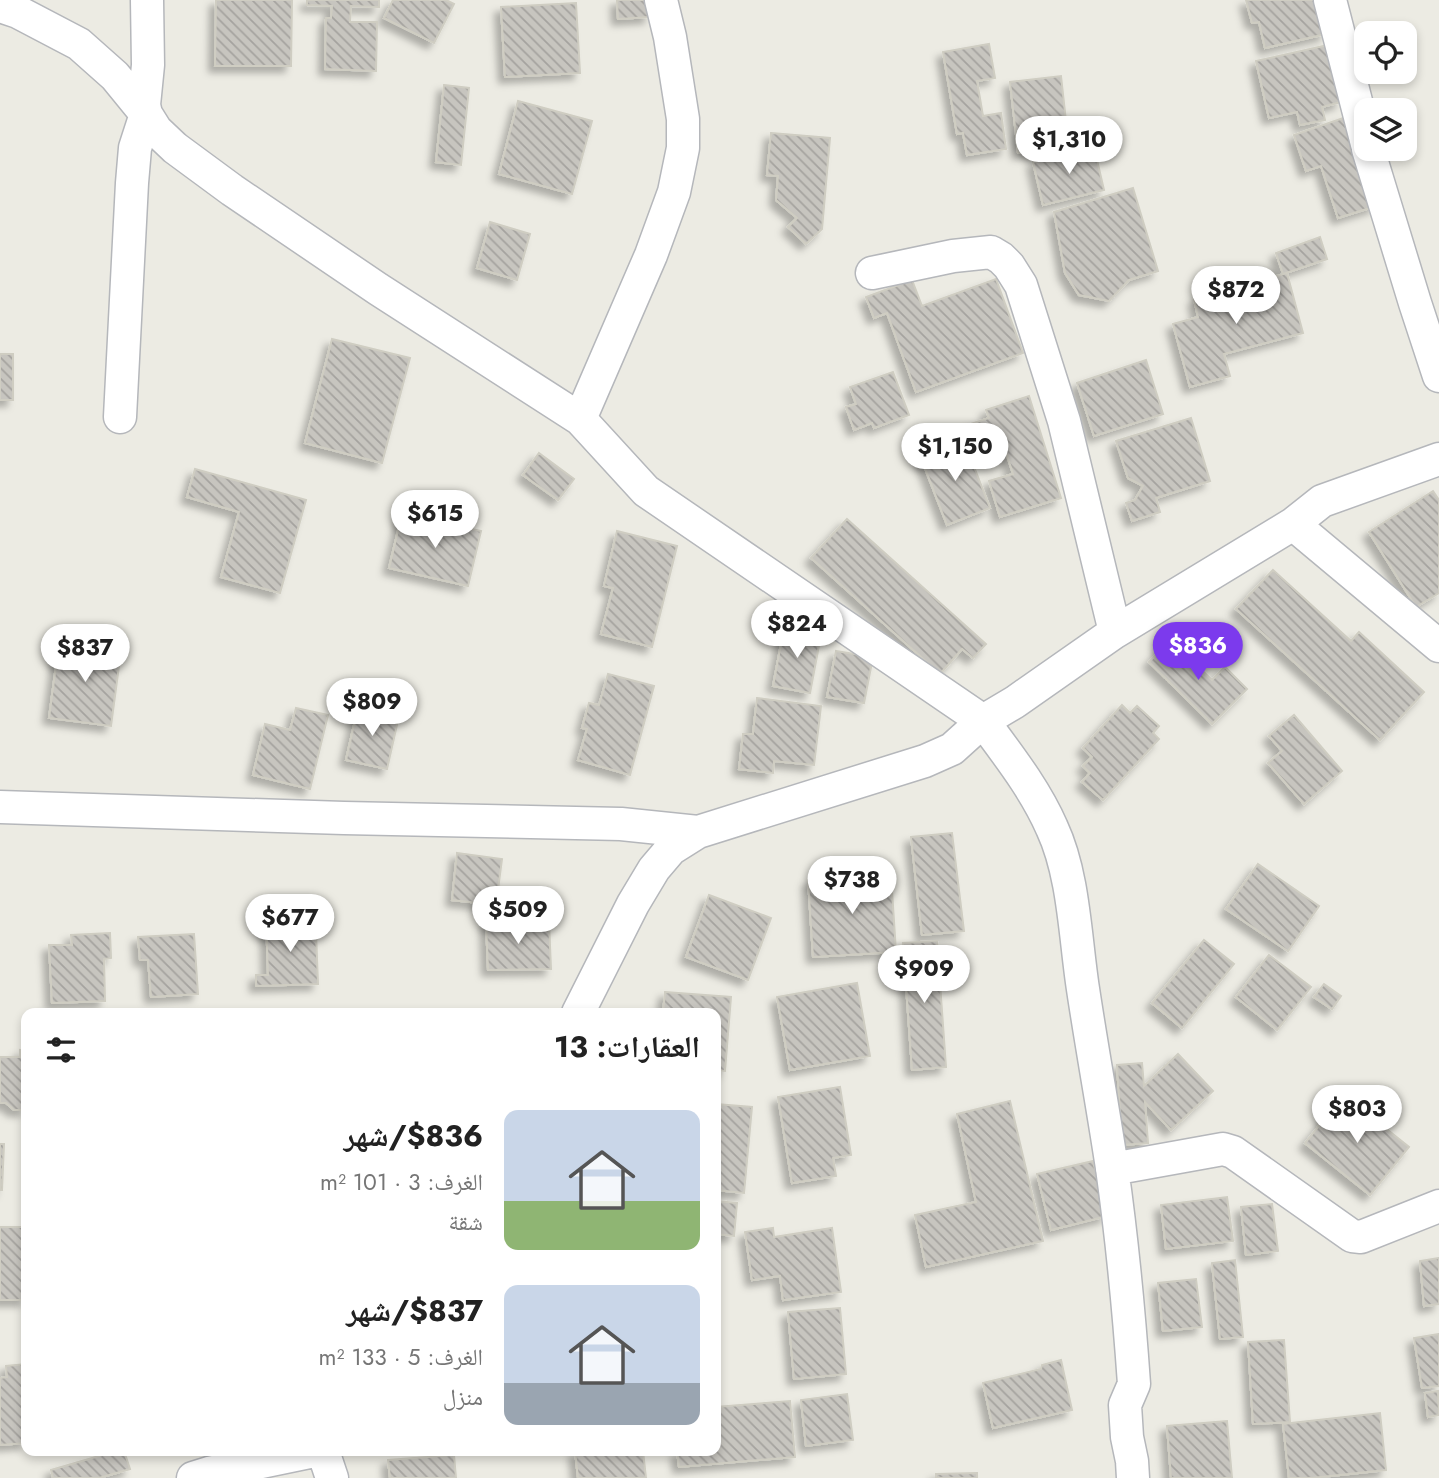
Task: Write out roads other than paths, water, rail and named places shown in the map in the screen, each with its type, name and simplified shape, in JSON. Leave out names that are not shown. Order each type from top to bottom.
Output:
[{"type":"street","points":[[120,417],[135,148],[146,114],[147,0]]},
{"type":"street","points":[[580,419],[651,256],[674,192],[683,148],[683,119],[670,37],[661,0]]},
{"type":"street","points":[[1330,0],[1356,98]]},
{"type":"street","points":[[0,6],[18,12],[79,44],[115,76],[156,130],[175,148],[378,289],[580,419],[646,491],[983,721],[1036,796],[1053,830],[1069,880],[1112,1168],[1134,1384],[1125,1405],[1133,1478]]},
{"type":"street","points":[[1372,161],[1439,376]]},
{"type":"street","points":[[872,273],[991,252],[1009,267],[1020,285],[1064,421],[1115,632]]},
{"type":"street","points":[[581,1008],[633,904],[654,869],[671,849],[698,832],[925,761],[952,748],[983,721],[1015,702],[1115,632],[1293,524],[1322,501],[1439,459]]},
{"type":"street","points":[[1293,524],[1439,646]]},
{"type":"street","points":[[0,807],[621,824],[698,832]]},
{"type":"street","points":[[1112,1168],[1223,1149],[1233,1152],[1352,1236],[1361,1237],[1439,1206]]},
{"type":"street","points":[[204,1476],[291,1456]]},
{"type":"street","points":[[325,1456],[332,1478]]}]
